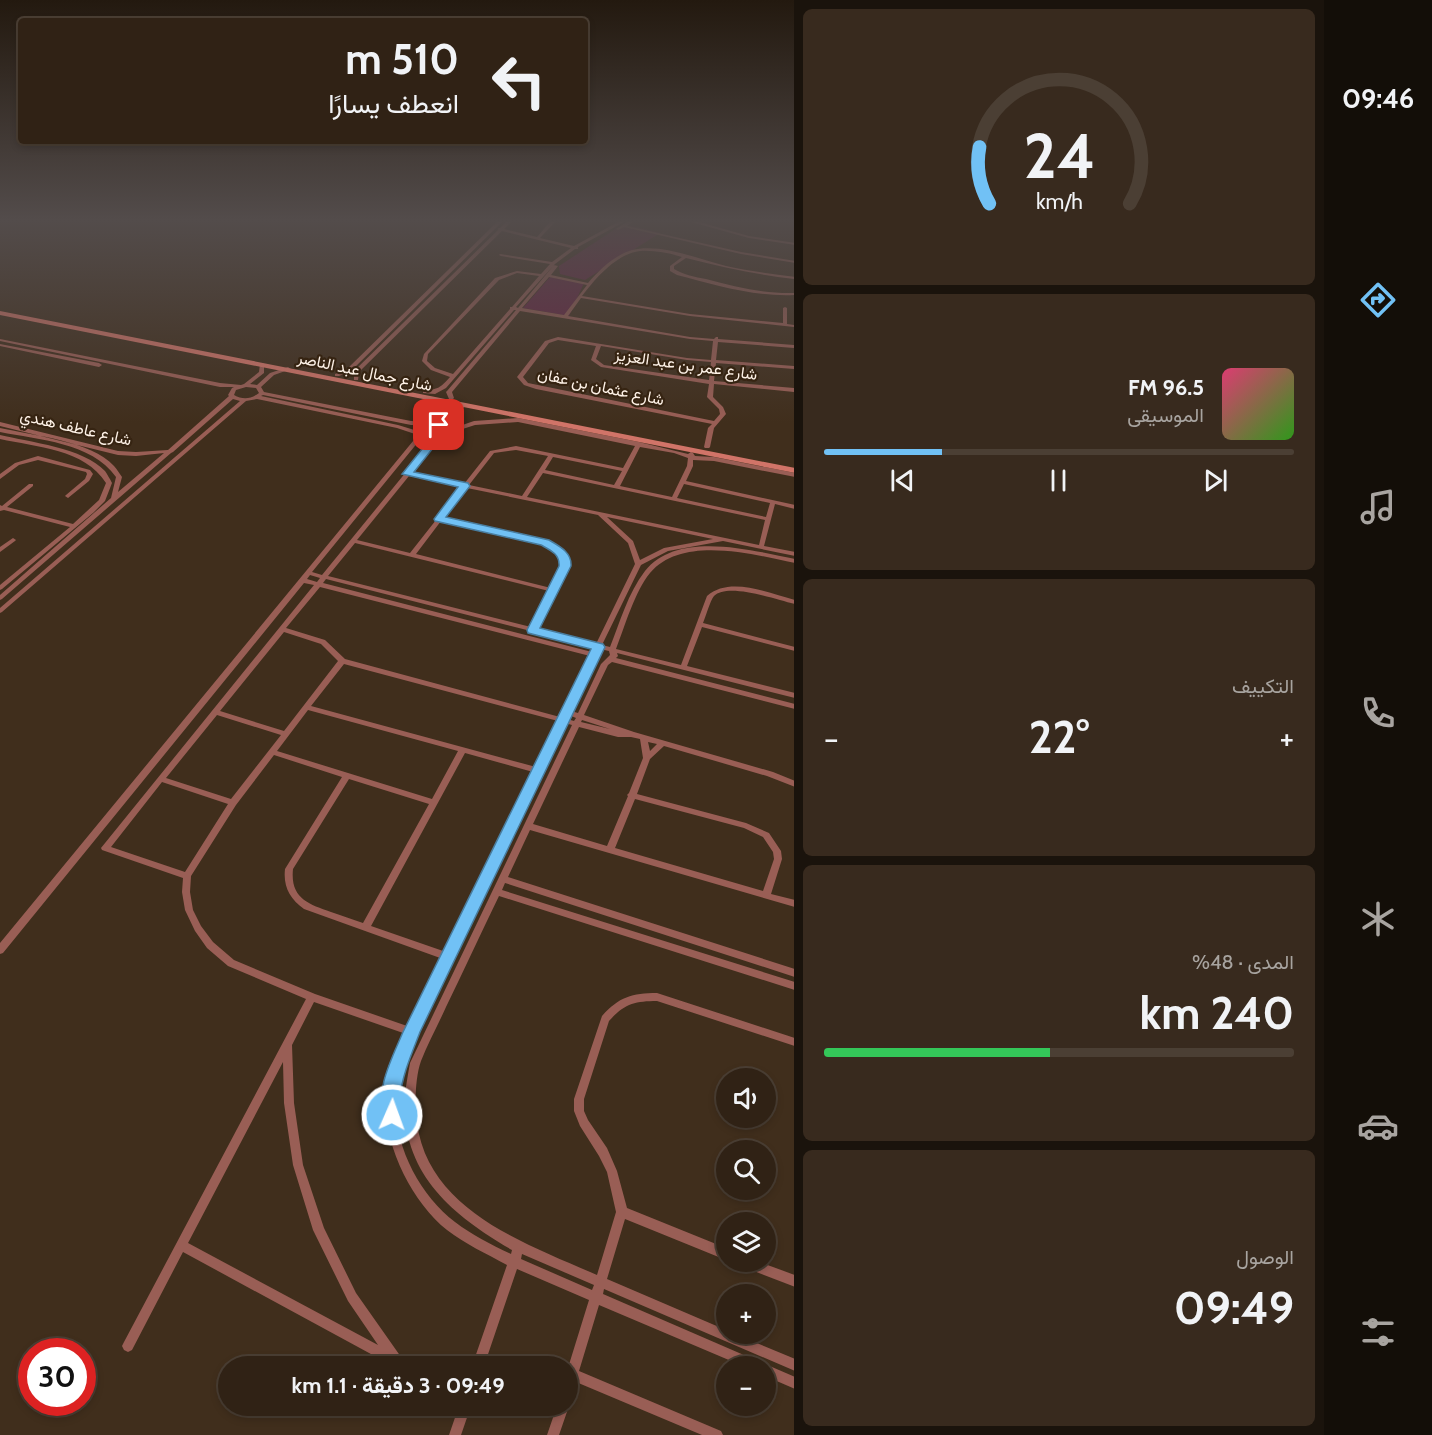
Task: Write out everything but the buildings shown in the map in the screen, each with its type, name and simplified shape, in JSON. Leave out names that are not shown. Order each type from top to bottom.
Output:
[{"type":"main road","name":"شارع جمال عبد الناصر","points":[[0,311],[337,375],[356,376],[425,392],[463,405],[575,424]]},
{"type":"main road","name":"شارع جمال عبد الناصر","points":[[122,335],[575,424],[692,455],[707,450],[794,471]]},
{"type":"main road","name":"شارع جمال عبد الناصر","points":[[591,428],[794,464]]},
{"type":"street","points":[[337,375],[349,370],[432,289]]},
{"type":"street","points":[[349,370],[356,376],[441,289]]},
{"type":"street","points":[[454,376],[430,367],[424,361],[426,354],[488,289]]},
{"type":"street","points":[[0,950],[430,425],[450,400],[448,394],[452,388],[531,289]]},
{"type":"street","points":[[425,392],[435,392],[444,387],[534,289]]},
{"type":"street","points":[[566,316],[586,289]]},
{"type":"street","points":[[742,289],[794,294]]},
{"type":"street","points":[[428,293],[435,295]]},
{"type":"street","points":[[580,297],[705,317],[785,323],[794,326]]},
{"type":"street","points":[[517,307],[716,339],[794,345]]},
{"type":"street","points":[[785,308],[785,323]]},
{"type":"street","name":"شارع عثمان بن عفان","points":[[715,423],[536,387],[520,380],[520,377],[550,340],[563,338],[715,361],[794,368]]},
{"type":"street","points":[[692,455],[707,450],[710,431],[723,414],[722,408],[710,397],[716,339]]},
{"type":"street","points":[[0,340],[214,384],[243,386],[437,437],[474,423],[510,420],[794,475]]},
{"type":"street","name":"شارع عمر بن عبد العزيز","points":[[599,344],[593,360],[600,365],[712,382],[794,390]]},
{"type":"street","points":[[0,345],[215,388],[244,400]]},
{"type":"street","points":[[0,598],[171,451],[232,395],[232,390],[243,386],[262,371],[262,364]]},
{"type":"street","points":[[0,611],[244,400],[259,392],[270,375],[288,369]]},
{"type":"street","points":[[444,387],[452,388]]},
{"type":"street","points":[[259,392],[415,424],[447,424]]},
{"type":"street","points":[[187,876],[105,848],[463,405]]},
{"type":"street","points":[[0,430],[3,424]]},
{"type":"street","name":"شارع عاطف هندي","points":[[3,424],[118,453],[143,454],[171,451],[181,454]]},
{"type":"street","points":[[411,430],[416,427],[415,424]]},
{"type":"street","name":"شارع عاطف هندي","points":[[0,430],[79,448],[103,458],[115,469],[119,477],[119,485],[112,502]]},
{"type":"street","points":[[0,437],[78,456],[98,466],[106,474],[110,483],[102,501],[0,588]]},
{"type":"street","points":[[616,487],[639,444]]},
{"type":"street","points":[[411,556],[488,455],[499,449],[516,448],[625,470]]},
{"type":"street","points":[[523,498],[552,455]]},
{"type":"street","points":[[674,500],[690,466],[694,465],[692,455]]},
{"type":"street","points":[[63,464],[78,456]]},
{"type":"street","points":[[0,477],[17,464],[38,458],[84,470],[90,474],[87,480],[68,496]]},
{"type":"street","points":[[541,471],[768,519]]},
{"type":"street","points":[[408,474],[794,554]]},
{"type":"street","points":[[682,482],[794,507]]},
{"type":"street","points":[[1,508],[31,485]]},
{"type":"street","points":[[112,502],[121,505]]},
{"type":"street","points":[[761,547],[773,502]]},
{"type":"street","points":[[1,508],[74,526]]},
{"type":"street","points":[[598,513],[631,543],[638,564]]},
{"type":"street","points":[[439,519],[552,546],[559,550],[565,560],[533,630]]},
{"type":"street","points":[[723,539],[666,549],[638,564],[411,1032],[397,1067],[390,1099],[400,1156],[427,1202],[448,1224],[477,1243],[514,1262],[733,1356]]},
{"type":"street","points":[[0,550],[13,540]]},
{"type":"street","points":[[353,541],[553,590]]},
{"type":"street","points":[[794,561],[717,548],[669,556],[648,571],[612,650],[614,655],[605,664],[415,1063],[409,1088],[409,1114],[425,1167],[442,1192],[464,1214],[490,1232],[519,1247],[794,1365]]},
{"type":"street","points":[[305,576],[794,696]]},
{"type":"street","points":[[321,580],[594,656]]},
{"type":"street","points":[[683,668],[710,596],[722,589],[741,590],[794,602]]},
{"type":"street","points":[[699,624],[794,649]]},
{"type":"street","points":[[282,629],[323,642],[342,661],[563,721],[578,720]]},
{"type":"street","points":[[611,659],[794,707]]},
{"type":"street","points":[[342,661],[233,803],[187,876],[189,910],[198,928],[215,950],[245,971],[411,1032]]},
{"type":"street","points":[[306,707],[539,771]]},
{"type":"street","points":[[215,712],[286,734]]},
{"type":"street","points":[[567,712],[578,720],[618,734],[631,734],[663,743],[770,774],[794,784]]},
{"type":"street","points":[[644,738],[647,758]]},
{"type":"street","points":[[610,850],[647,758],[663,743]]},
{"type":"street","points":[[365,928],[463,750]]},
{"type":"street","points":[[272,752],[434,803]]},
{"type":"street","points":[[347,776],[289,869],[287,880],[290,890],[297,900],[307,907],[449,957]]},
{"type":"street","points":[[161,779],[233,803]]},
{"type":"street","points":[[631,795],[746,826],[766,836],[777,851],[778,859],[766,895]]},
{"type":"street","points":[[528,826],[794,904]]},
{"type":"street","points":[[502,879],[794,973]]},
{"type":"street","points":[[496,892],[794,986]]},
{"type":"street","points":[[128,1346],[312,997]]},
{"type":"street","points":[[578,1356],[622,1212],[612,1171],[579,1111],[579,1099],[605,1019],[614,1009],[634,999],[657,997],[794,1042]]},
{"type":"street","points":[[287,1043],[289,1103],[298,1165],[319,1230],[352,1297],[395,1356]]},
{"type":"street","points":[[622,1212],[716,1250]]},
{"type":"street","points":[[181,1245],[384,1356]]},
{"type":"street","points":[[481,1356],[519,1247]]},
{"type":"street","points":[[771,1272],[794,1281]]},
{"type":"street","points":[[776,1375],[794,1383]]},
{"type":"street","points":[[578,1377],[717,1435]]},
{"type":"street","points":[[455,1435],[462,1416]]},
{"type":"street","points":[[553,1435],[559,1416]]},
{"type":"shaded area","points":[[540,289],[581,289],[569,316],[523,308]]},
{"type":"route","points":[[392,1115],[390,1099],[397,1067],[411,1032],[458,940],[598,647],[533,630],[565,566],[565,560],[559,550],[545,542],[439,519],[465,486],[408,474],[447,424],[439,425]]}]
